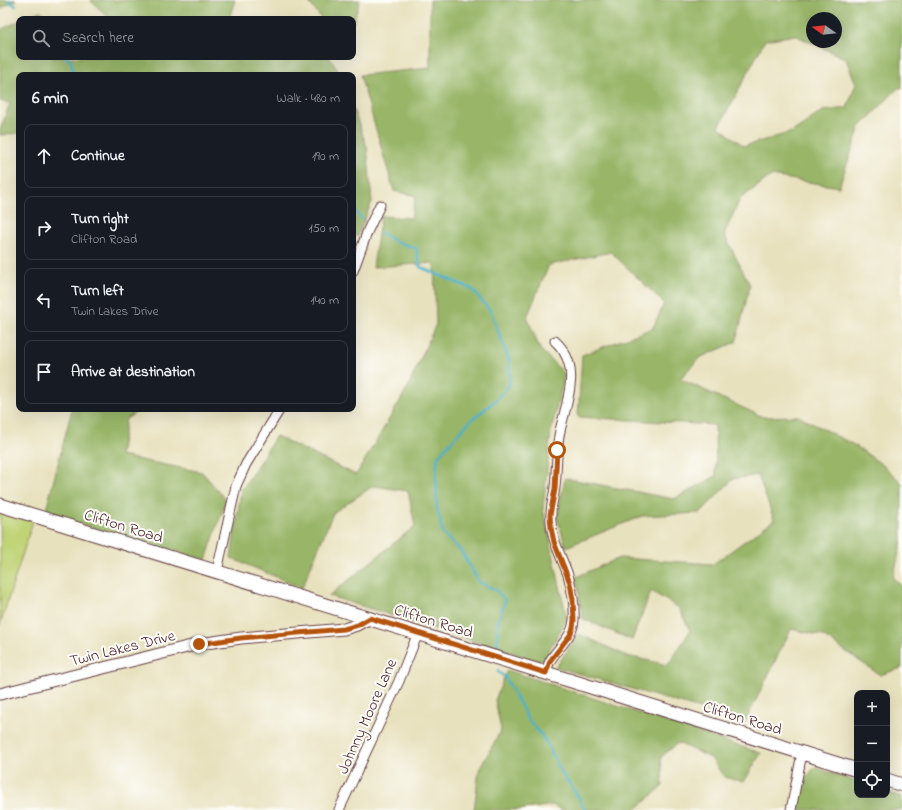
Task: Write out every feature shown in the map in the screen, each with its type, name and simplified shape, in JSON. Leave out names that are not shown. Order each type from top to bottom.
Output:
[{"type":"main road","name":"Clifton Road","points":[[0,505],[370,618],[854,769]]},
{"type":"main road","points":[[890,781],[902,784]]},
{"type":"street","points":[[356,263],[368,230],[380,205]]},
{"type":"street","points":[[546,673],[550,661],[570,635],[574,620],[570,583],[554,542],[550,515],[555,489],[557,450],[571,378],[567,356],[555,341]]},
{"type":"street","points":[[217,571],[236,486],[246,464],[278,412]]},
{"type":"street","name":"Twin Lakes Drive","points":[[0,694],[199,644],[241,638],[344,629],[358,625],[370,618]]},
{"type":"street","name":"Johnny Moore Lane","points":[[339,810],[399,681],[418,633]]},
{"type":"street","points":[[791,810],[802,753]]},
{"type":"green space","points":[[0,0],[16,0],[0,9]]},
{"type":"green space","points":[[90,0],[235,0],[230,16],[107,16]]},
{"type":"green space","points":[[307,0],[360,0],[355,16],[320,16]]},
{"type":"green space","points":[[430,0],[902,0],[902,88],[898,88],[860,127],[839,187],[771,176],[740,199],[724,234],[750,285],[736,342],[699,358],[680,379],[763,417],[798,416],[856,446],[884,466],[902,483],[902,541],[893,578],[902,586],[902,668],[880,675],[823,636],[791,629],[745,722],[556,667],[579,634],[627,656],[668,665],[690,631],[679,608],[651,591],[632,640],[583,619],[576,577],[619,558],[713,564],[774,520],[758,475],[733,479],[700,513],[642,516],[566,547],[557,517],[565,478],[674,499],[716,476],[715,425],[578,417],[582,355],[653,328],[664,303],[611,252],[549,265],[527,317],[540,349],[565,374],[551,431],[543,508],[567,619],[542,662],[329,596],[415,526],[408,491],[373,486],[333,513],[302,588],[231,558],[241,491],[276,436],[356,475],[407,389],[436,324],[434,263],[373,267],[381,216],[411,218],[416,196],[394,191],[360,75],[430,68]],"holes":[[[806,12],[842,12],[842,48],[823,48],[846,59],[856,84],[847,108],[823,111],[792,132],[744,146],[719,127],[765,40],[795,35],[806,40]]]},
{"type":"green space","points":[[40,11],[47,16],[30,16]]},
{"type":"green space","points":[[16,22],[16,60],[331,60],[339,72],[16,72],[16,133],[0,135],[0,130],[10,103],[0,101],[0,30]]},
{"type":"green space","points":[[356,116],[367,147],[372,202],[357,237]]},
{"type":"green space","points":[[71,412],[137,412],[126,419],[120,456],[202,472],[226,500],[206,560],[45,514]]},
{"type":"green space","points":[[0,511],[33,521],[0,625]]},
{"type":"green space","points":[[507,670],[761,753],[744,782],[724,777],[711,758],[678,743],[661,757],[663,786],[635,810],[562,810],[553,805],[518,810],[474,810],[479,770],[501,730],[495,700]]},
{"type":"green space","points":[[815,767],[854,781],[854,798],[890,798],[890,793],[902,797],[902,810],[795,810],[799,786]]},
{"type":"waterway","points":[[8,0],[16,6]]},
{"type":"waterway","points":[[69,60],[71,62],[73,72]]},
{"type":"waterway","points":[[356,212],[362,219]]},
{"type":"waterway","points":[[381,233],[396,242],[416,248],[420,267],[472,289],[491,312],[509,360],[510,384],[495,401],[470,421],[438,456],[436,475],[437,507],[443,534],[461,551],[479,582],[497,591],[505,600],[498,623],[497,645]]},
{"type":"waterway","points":[[498,670],[498,672],[505,677],[528,719],[545,740],[561,772],[578,796],[585,810]]},
{"type":"route","points":[[199,644],[241,638],[344,629],[358,625],[370,618],[546,673],[550,661],[570,635],[574,620],[570,583],[554,542],[551,528],[550,515],[555,489],[557,450]]}]
